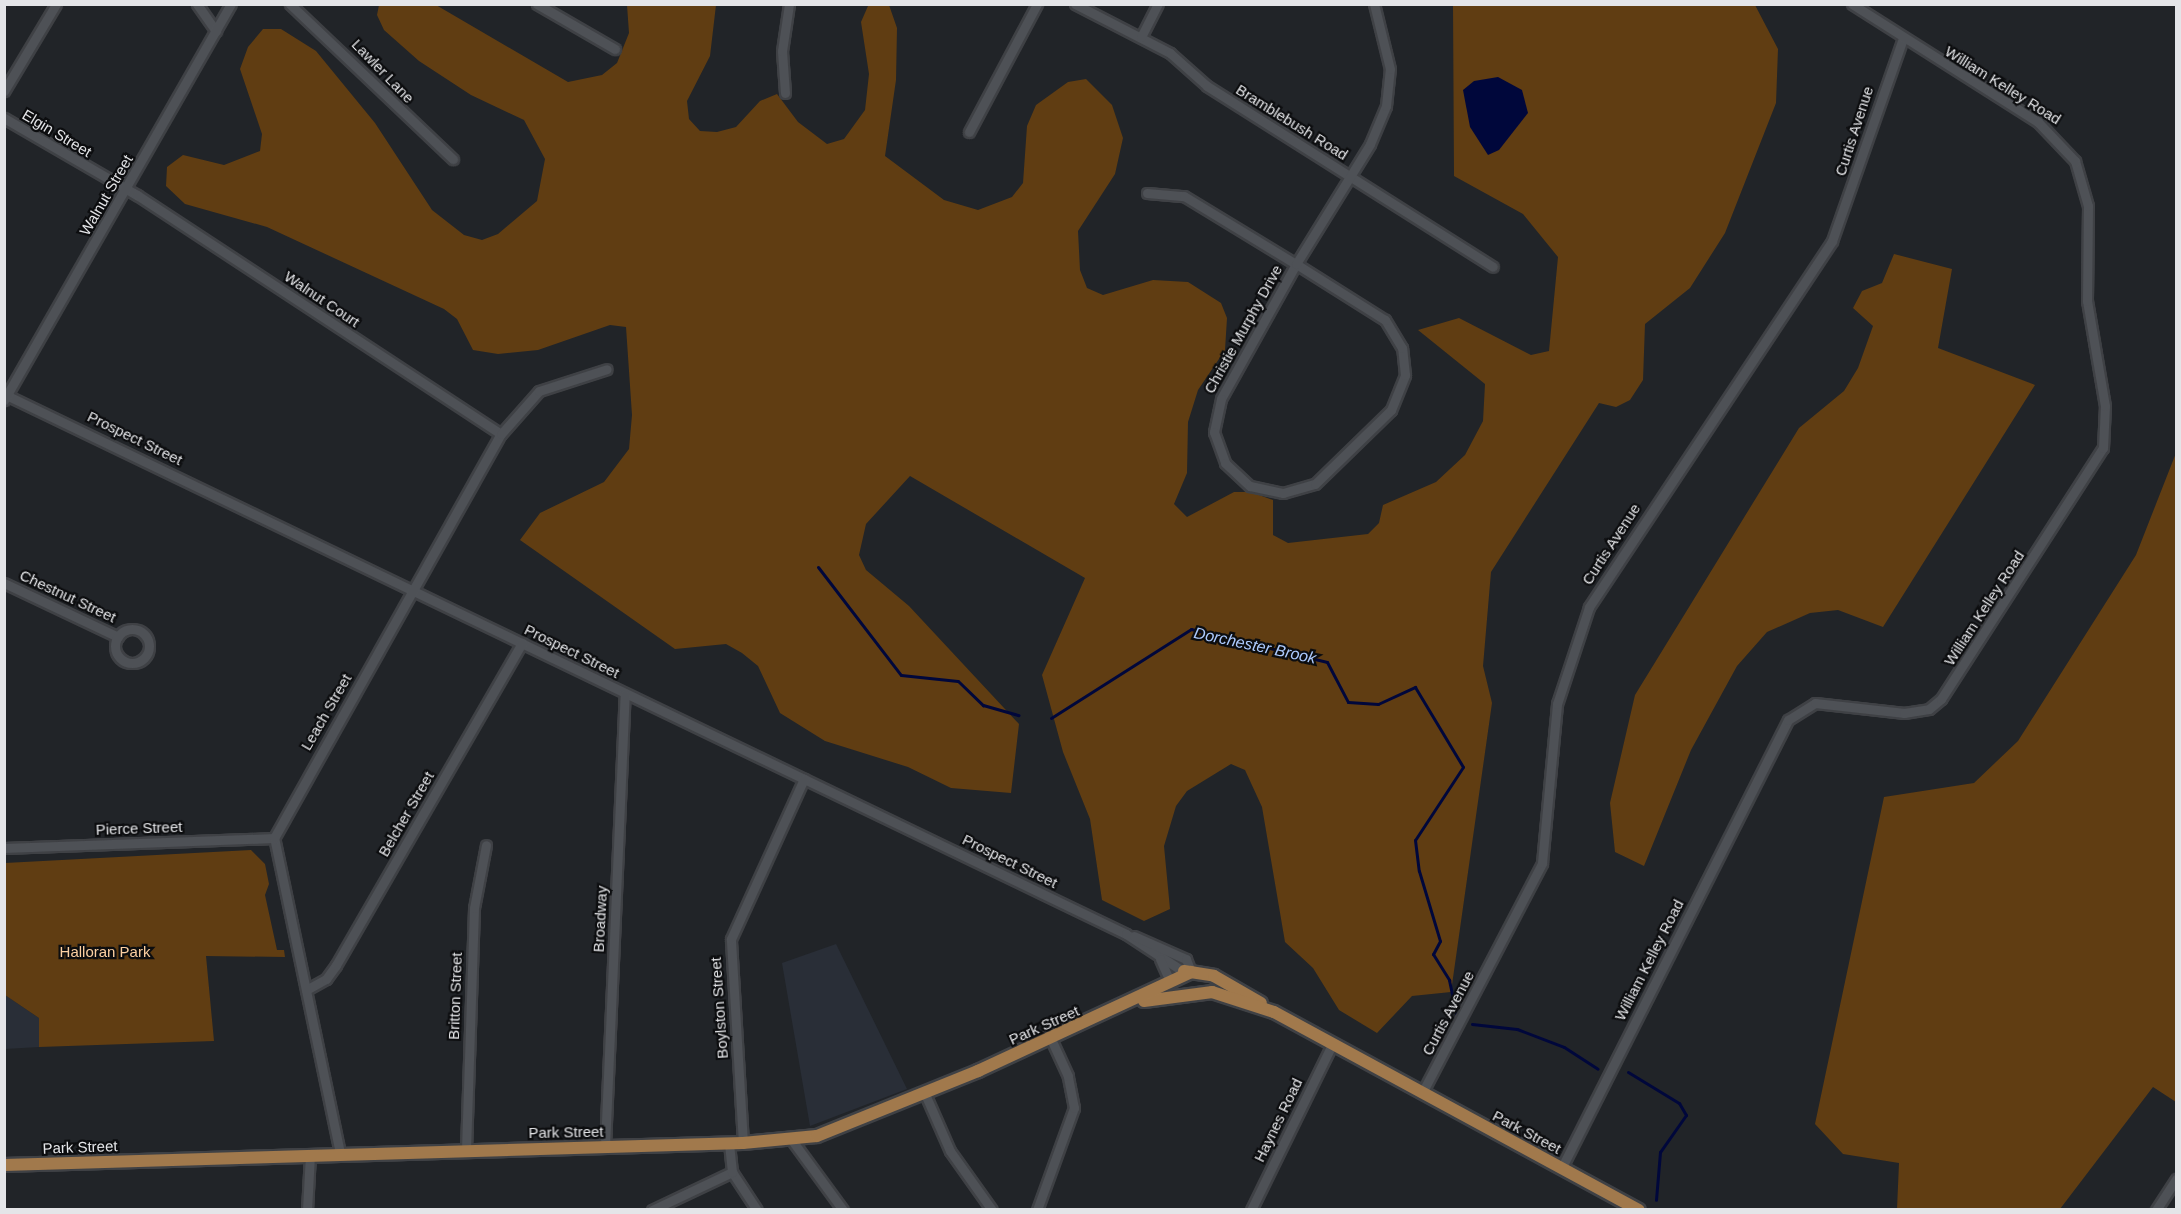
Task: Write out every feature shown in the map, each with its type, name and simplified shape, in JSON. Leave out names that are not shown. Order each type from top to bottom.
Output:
[{"type":"main road","name":"Park Street","points":[[4,1165],[310,1154],[743,1143],[836,1132],[1051,1039],[1158,988],[1186,971],[1243,990],[1274,1012],[1332,1045],[1640,1209]]},
{"type":"main road","points":[[1186,971],[1193,991]]},
{"type":"main road","name":"Park Street","points":[[1158,988],[1167,975]]},
{"type":"main road","name":"Park Street","points":[[1103,1015],[1193,991],[1274,1012]]},
{"type":"street","points":[[4,91],[56,4]]},
{"type":"street","points":[[197,4],[216,31]]},
{"type":"street","name":"Walnut Street","points":[[5,396],[126,191],[231,4]]},
{"type":"street","name":"Lawler Lane","points":[[290,4],[453,159]]},
{"type":"street","points":[[537,4],[615,49]]},
{"type":"street","points":[[785,93],[782,51],[789,4]]},
{"type":"street","points":[[969,132],[1037,4]]},
{"type":"street","name":"Bramblebush Road","points":[[1075,4],[1170,53],[1207,86],[1493,267]]},
{"type":"street","points":[[1141,37],[1158,4]]},
{"type":"street","name":"Christie Murphy Drive","points":[[1296,264],[1385,320],[1400,342],[1405,375],[1390,410],[1323,477],[1305,489],[1277,493],[1250,486],[1228,468],[1218,448],[1215,420],[1225,391],[1296,264],[1380,124],[1390,88],[1374,4]]},
{"type":"street","name":"William Kelley Road","points":[[1562,1167],[1788,720],[1815,703],[1904,713],[1929,709],[1941,699],[2103,448],[2105,406],[2087,301],[2088,206],[2081,173],[2065,146],[2038,122],[1902,41],[1852,4]]},
{"type":"street","name":"Curtis Avenue","points":[[1422,1093],[1542,863],[1557,704],[1586,614],[1832,241],[1902,41]]},
{"type":"street","name":"Elgin Street","points":[[4,118],[126,191]]},
{"type":"street","name":"Walnut Court","points":[[126,191],[501,434]]},
{"type":"street","points":[[1147,193],[1184,196],[1296,264]]},
{"type":"street","name":"Leach Street","points":[[274,838],[501,434],[539,391],[607,369]]},
{"type":"street","name":"Prospect Street","points":[[5,396],[1126,934],[1169,949],[1186,958],[1186,971]]},
{"type":"street","name":"Chestnut Street","points":[[4,583],[118,637]]},
{"type":"street","name":"Belcher Street","points":[[306,990],[321,983],[336,965],[522,644]]},
{"type":"street","name":"Broadway","points":[[605,1146],[625,694]]},
{"type":"street","name":"Boylston Street","points":[[743,1143],[731,939],[804,779]]},
{"type":"street","points":[[274,838],[340,1154]]},
{"type":"street","name":"Pierce Street","points":[[4,848],[274,838]]},
{"type":"street","name":"Britton Street","points":[[466,1150],[474,908],[486,845]]},
{"type":"street","name":"Prospect Street","points":[[1126,934],[1186,971]]},
{"type":"street","name":"Prospect Street","points":[[1155,953],[1167,975]]},
{"type":"street","points":[[1037,1209],[1074,1108],[1068,1076],[1051,1039]]},
{"type":"street","name":"Haynes Road","points":[[1251,1209],[1332,1045]]},
{"type":"street","points":[[925,1094],[950,1151],[992,1209]]},
{"type":"street","points":[[791,1139],[843,1209]]},
{"type":"street","points":[[729,1143],[732,1172],[757,1209]]},
{"type":"street","points":[[307,1209],[310,1154]]},
{"type":"street","points":[[652,1209],[732,1172]]},
{"type":"street","points":[[2156,1209],[2176,1179]]},
{"type":"shaded area","points":[[1498,77],[1522,90],[1528,113],[1499,150],[1488,155],[1470,127],[1463,90],[1474,81]]},
{"type":"shaded area","points":[[836,944],[907,1089],[810,1126],[782,963]]},
{"type":"shaded area","points":[[5,995],[39,1018],[39,1047],[5,1049]]},
{"type":"green space","points":[[379,5],[436,5],[568,82],[602,75],[617,63],[629,33],[627,5],[716,5],[710,56],[687,101],[689,119],[700,131],[717,132],[736,127],[760,101],[777,94],[798,122],[827,144],[844,139],[865,110],[869,74],[861,22],[868,6],[889,5],[897,28],[896,80],[885,156],[944,200],[978,210],[1012,197],[1023,183],[1027,126],[1036,105],[1068,82],[1086,79],[1112,105],[1123,138],[1115,174],[1078,231],[1080,270],[1087,288],[1103,295],[1153,280],[1188,282],[1221,303],[1227,318],[1225,350],[1198,390],[1188,422],[1187,473],[1174,504],[1187,517],[1234,492],[1251,492],[1273,500],[1273,535],[1288,543],[1368,534],[1379,523],[1383,505],[1436,482],[1465,455],[1483,421],[1485,384],[1418,330],[1459,318],[1531,355],[1549,351],[1558,257],[1523,214],[1454,176],[1453,5],[1755,5],[1778,49],[1776,103],[1725,233],[1690,288],[1645,324],[1643,380],[1630,400],[1616,407],[1599,403],[1491,572],[1483,666],[1492,703],[1451,992],[1412,996],[1377,1033],[1339,1010],[1313,968],[1285,942],[1262,807],[1245,770],[1231,764],[1187,791],[1176,806],[1164,846],[1170,909],[1144,921],[1102,900],[1090,819],[1063,752],[1042,675],[1085,578],[910,476],[866,524],[859,555],[866,570],[909,606],[1019,724],[1011,793],[951,788],[908,767],[825,741],[780,713],[758,666],[742,653],[726,644],[675,649],[520,540],[540,513],[604,482],[629,449],[632,415],[626,327],[610,325],[538,350],[498,354],[473,350],[457,319],[444,309],[267,227],[185,204],[166,186],[167,167],[183,155],[224,165],[260,151],[262,134],[240,69],[248,47],[263,29],[281,29],[316,51],[375,123],[432,210],[464,235],[482,240],[498,234],[537,201],[545,159],[524,120],[471,95],[419,61],[384,30],[377,15]]},
{"type":"green space","points":[[1894,254],[1952,269],[1938,348],[2035,385],[1883,627],[1838,610],[1810,613],[1767,632],[1737,666],[1691,750],[1644,866],[1615,852],[1610,803],[1635,695],[1799,428],[1844,391],[1858,368],[1873,326],[1853,308],[1862,291],[1882,283]]},
{"type":"green space","points":[[2176,453],[2176,1102],[2153,1087],[2060,1209],[1897,1209],[1899,1163],[1843,1154],[1815,1124],[1884,797],[1974,783],[2018,741],[2136,555]]},
{"type":"green space","name":"Halloran Park","points":[[251,850],[265,864],[269,884],[265,895],[277,950],[284,950],[285,957],[206,956],[214,1041],[39,1047],[39,1018],[5,995],[5,863]]},
{"type":"waterway","name":"Dorchester Brook","points":[[818,567],[901,675],[958,681],[983,705],[1019,715]]},
{"type":"waterway","name":"Dorchester Brook","points":[[1051,718],[1191,629],[1327,662],[1348,702],[1378,704],[1415,687],[1463,767],[1415,840],[1419,871],[1440,941],[1433,954],[1449,980],[1456,1014]]},
{"type":"waterway","name":"Dorchester Brook","points":[[1472,1024],[1517,1029],[1564,1047],[1598,1069]]},
{"type":"waterway","name":"Dorchester Brook","points":[[1628,1072],[1679,1103],[1686,1115],[1660,1152],[1656,1200]]}]
